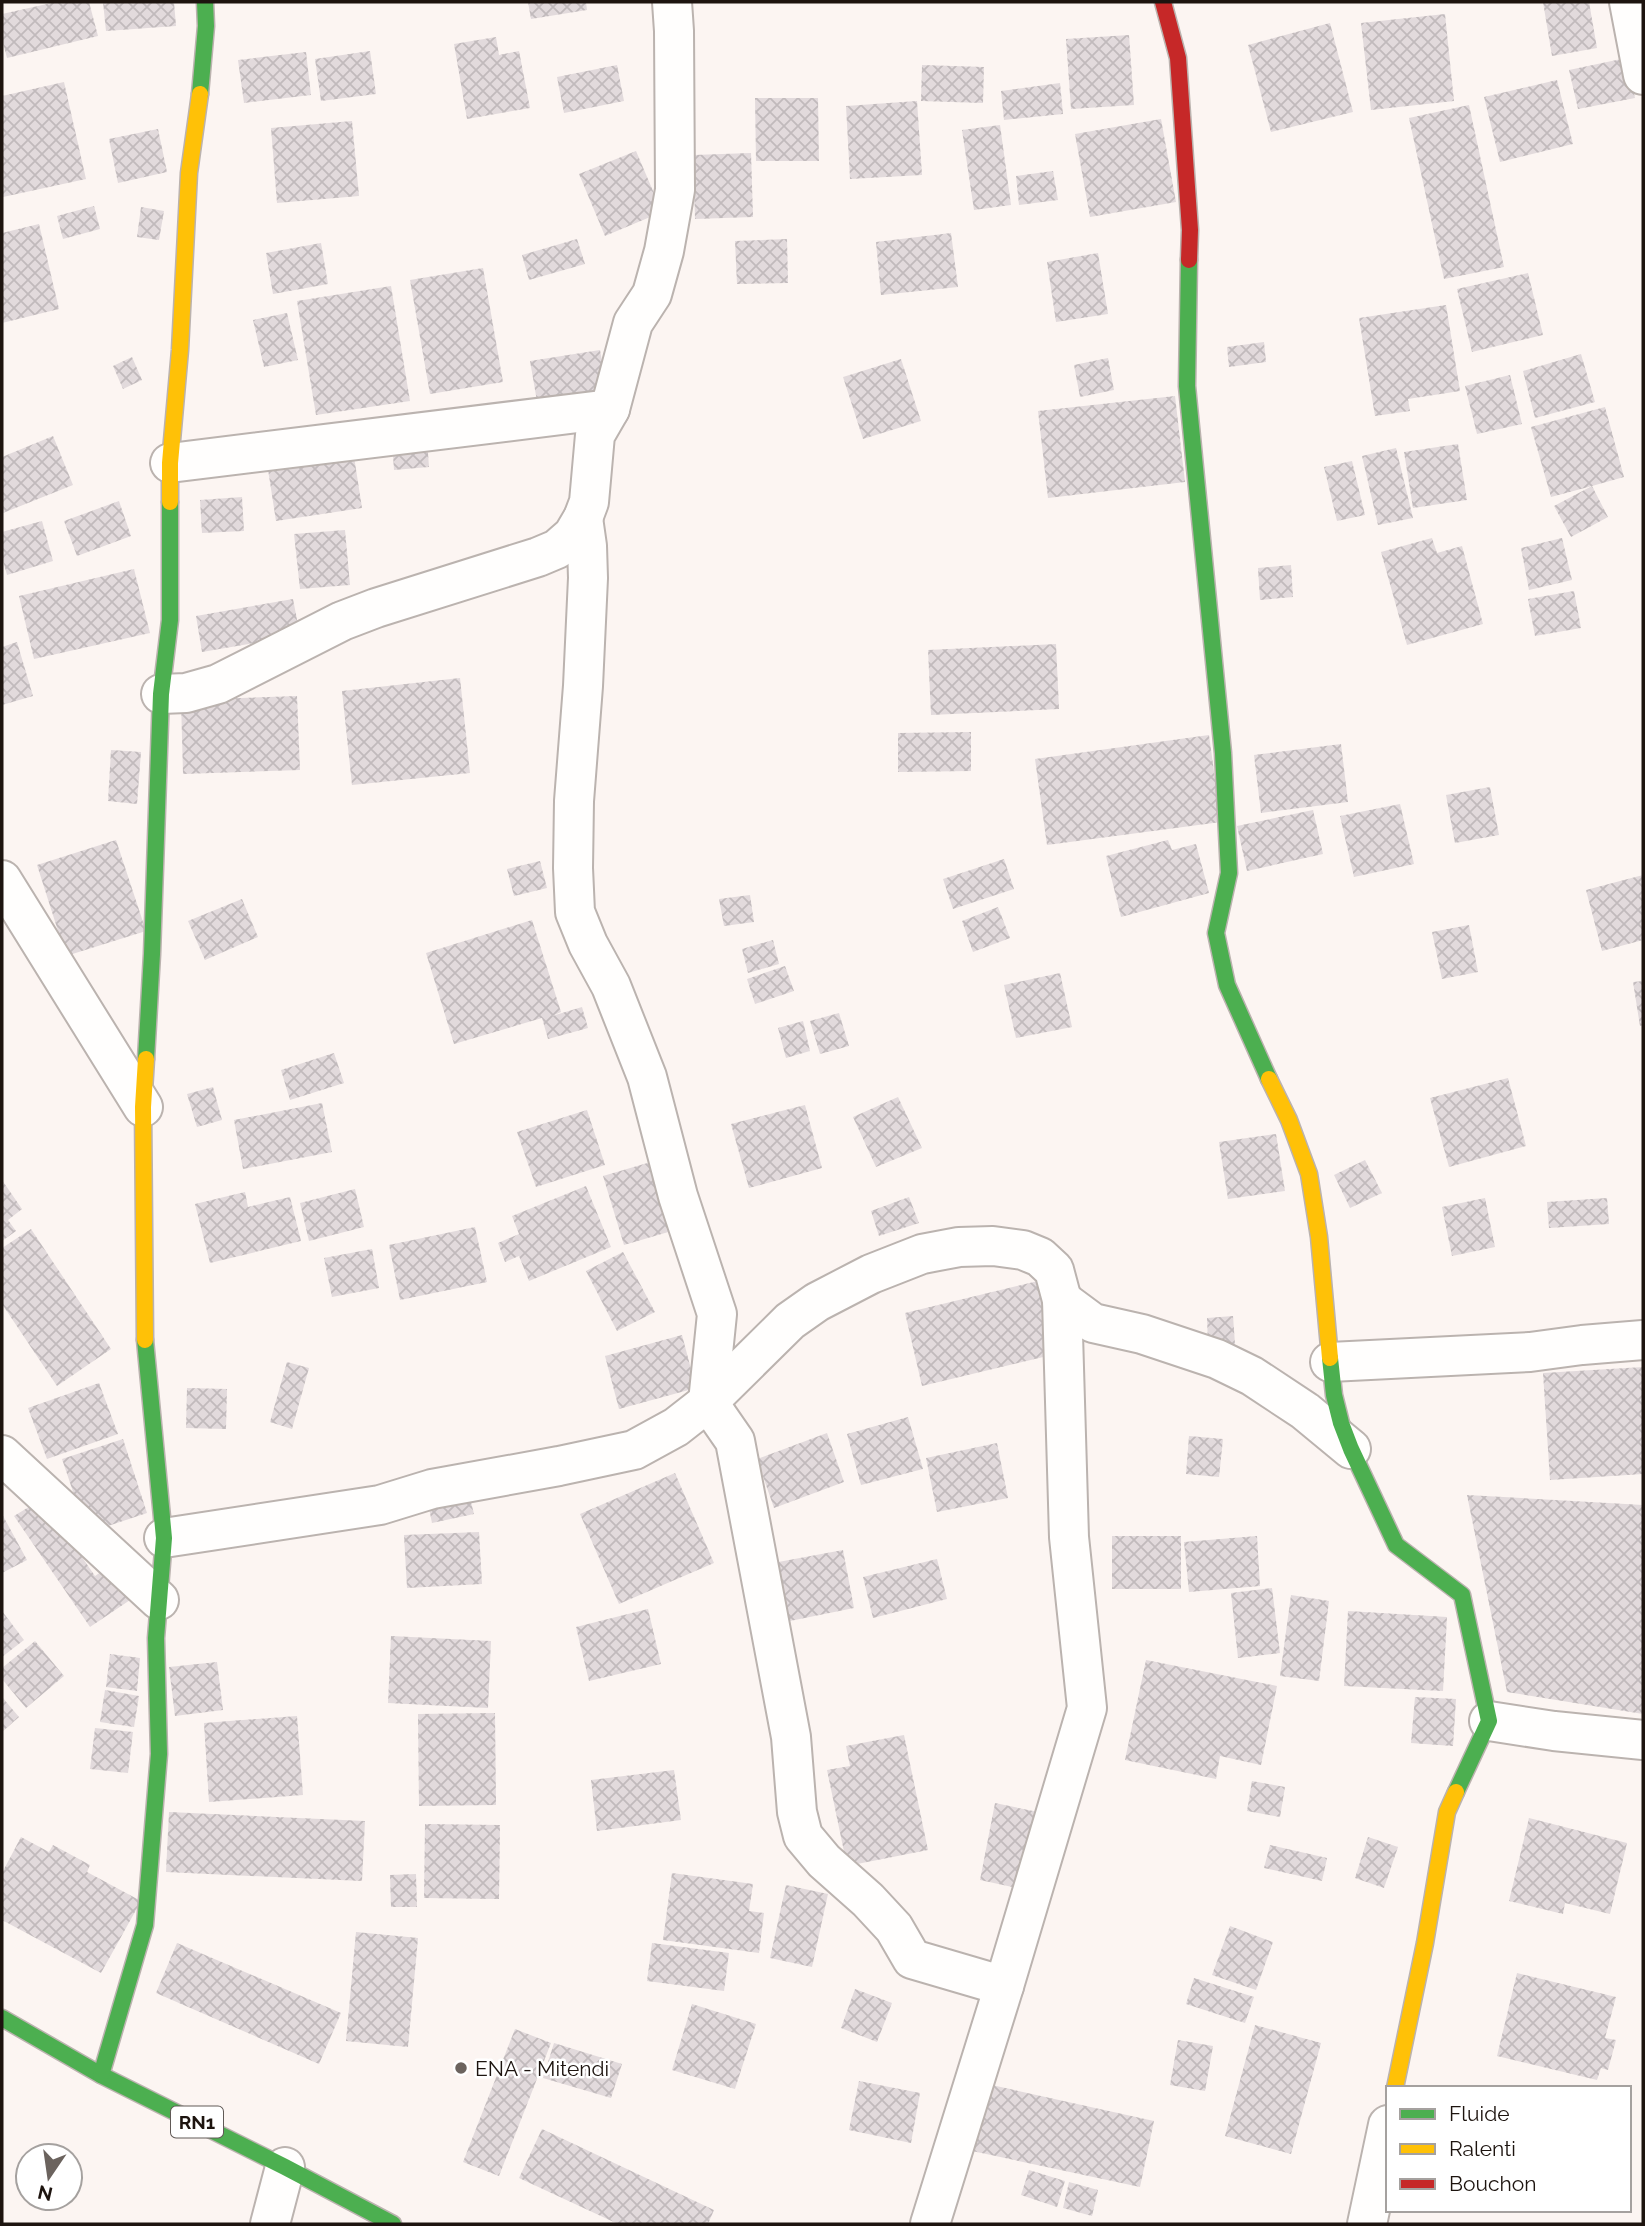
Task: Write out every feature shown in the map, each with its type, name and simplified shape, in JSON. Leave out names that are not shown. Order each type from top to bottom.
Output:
[{"type":"main road","points":[[102,2075],[145,1925],[159,1754],[156,1638],[164,1538],[144,1325],[143,1107],[152,954],[161,694],[170,620],[170,463],[180,350],[189,173],[199,104],[206,26],[205,2]]},
{"type":"main road","points":[[1163,2],[1178,58],[1190,230],[1187,386],[1223,753],[1229,873],[1216,933],[1227,985],[1289,1120],[1309,1174],[1319,1237],[1334,1395],[1351,1449],[1396,1545],[1462,1595],[1489,1721],[1447,1812],[1425,1943],[1395,2086]]},
{"type":"main road","name":"RN1","points":[[2,2018],[102,2075],[285,2166],[393,2224]]},
{"type":"street","points":[[161,694],[186,693],[218,684],[342,621],[538,557],[558,549],[573,535],[589,502],[595,435],[610,409],[633,323],[652,294],[664,251],[675,190],[672,2]]},
{"type":"street","points":[[1629,2],[1643,75]]},
{"type":"street","points":[[170,463],[610,409]]},
{"type":"street","points":[[583,518],[588,578],[574,801],[575,912],[587,944],[611,986],[647,1077],[678,1196],[716,1314],[708,1402],[735,1441],[791,1737],[797,1812],[803,1836],[824,1861],[868,1900],[894,1928],[912,1959],[1004,1986]]},
{"type":"street","points":[[2,880],[143,1107]]},
{"type":"street","points":[[164,1538],[380,1505],[432,1489],[634,1450],[676,1427],[708,1402],[790,1321],[817,1302],[871,1274],[922,1254],[959,1247],[993,1246],[1023,1250],[1040,1257],[1054,1270],[1062,1300],[1069,1537],[1087,1708],[930,2224]]},
{"type":"street","points":[[1062,1300],[1093,1323],[1142,1334],[1217,1359],[1252,1376],[1305,1411],[1351,1449]]},
{"type":"street","points":[[1330,1362],[1530,1352],[1643,1340]]},
{"type":"street","points":[[2,1455],[159,1600]]},
{"type":"street","points":[[1489,1721],[1643,1740]]},
{"type":"street","points":[[1367,2224],[1386,2134]]},
{"type":"street","points":[[270,2224],[285,2166]]},
{"type":"building","points":[[56,2],[89,2],[98,36],[7,58],[2,39],[2,14]]},
{"type":"building","points":[[103,2],[174,2],[176,26],[106,31]]},
{"type":"building","points":[[528,2],[586,2],[587,10],[531,19]]},
{"type":"building","points":[[1543,2],[1589,2],[1597,48],[1552,56]]},
{"type":"building","points":[[1445,14],[1454,101],[1371,110],[1361,23]]},
{"type":"building","points":[[1330,23],[1353,112],[1271,132],[1248,45]]},
{"type":"building","points":[[1129,35],[1134,105],[1071,109],[1066,39]]},
{"type":"building","points":[[496,37],[499,55],[519,51],[530,108],[467,119],[454,44]]},
{"type":"building","points":[[370,51],[376,94],[321,101],[315,59]]},
{"type":"building","points":[[306,52],[311,95],[244,103],[238,60]]},
{"type":"building","points":[[1626,58],[1635,98],[1578,109],[1569,70]]},
{"type":"building","points":[[617,65],[624,101],[564,113],[557,77]]},
{"type":"building","points":[[922,65],[984,67],[983,103],[921,101]]},
{"type":"building","points":[[1557,80],[1573,144],[1500,162],[1484,97]]},
{"type":"building","points":[[64,82],[86,179],[3,197],[2,96]]},
{"type":"building","points":[[1060,83],[1063,114],[1004,120],[1001,91]]},
{"type":"building","points":[[755,98],[818,98],[819,161],[756,161]]},
{"type":"building","points":[[917,101],[922,175],[850,179],[846,106]]},
{"type":"building","points":[[1469,105],[1504,267],[1444,279],[1409,118]]},
{"type":"building","points":[[1161,119],[1176,202],[1090,217],[1075,134]]},
{"type":"building","points":[[352,121],[359,196],[277,203],[271,128]]},
{"type":"building","points":[[1000,125],[1011,205],[974,210],[962,130]]},
{"type":"building","points":[[158,129],[167,172],[118,183],[109,139]]},
{"type":"building","points":[[636,151],[662,212],[605,236],[579,174]]},
{"type":"building","points":[[751,153],[753,217],[695,219],[693,155]]},
{"type":"building","points":[[1053,171],[1058,200],[1019,205],[1016,176]]},
{"type":"building","points":[[94,206],[100,229],[63,239],[57,216]]},
{"type":"building","points":[[141,207],[164,211],[159,240],[137,237]]},
{"type":"building","points":[[39,224],[59,309],[2,323],[2,233]]},
{"type":"building","points":[[951,233],[958,287],[881,295],[876,242]]},
{"type":"building","points":[[577,239],[585,264],[529,280],[522,255]]},
{"type":"building","points":[[787,239],[788,283],[737,284],[735,241]]},
{"type":"building","points":[[321,243],[328,284],[273,294],[266,253]]},
{"type":"building","points":[[1098,253],[1108,314],[1056,322],[1047,262]]},
{"type":"building","points":[[483,268],[503,382],[430,394],[410,280]]},
{"type":"building","points":[[1528,273],[1543,335],[1472,352],[1457,289]]},
{"type":"building","points":[[391,286],[410,401],[316,415],[297,301]]},
{"type":"building","points":[[1446,305],[1460,391],[1408,399],[1410,411],[1375,416],[1359,318]]},
{"type":"building","points":[[287,313],[298,360],[264,367],[253,320]]},
{"type":"building","points":[[1264,342],[1266,362],[1229,367],[1227,347]]},
{"type":"building","points":[[600,350],[608,395],[538,407],[530,361]]},
{"type":"building","points":[[1581,354],[1595,402],[1535,418],[1523,371]]},
{"type":"building","points":[[132,357],[142,380],[123,389],[113,366]]},
{"type":"building","points":[[1108,358],[1114,390],[1080,397],[1074,365]]},
{"type":"building","points":[[901,359],[921,421],[863,439],[843,377]]},
{"type":"building","points":[[1510,375],[1522,424],[1477,434],[1465,386]]},
{"type":"building","points":[[1175,396],[1185,482],[1048,498],[1038,411]]},
{"type":"building","points":[[1605,407],[1624,477],[1551,497],[1531,427]]},
{"type":"building","points":[[53,436],[73,485],[3,513],[2,457]]},
{"type":"building","points":[[427,439],[429,467],[394,470],[392,441]]},
{"type":"building","points":[[1458,444],[1467,500],[1413,508],[1404,452]]},
{"type":"building","points":[[1396,448],[1413,518],[1378,525],[1362,456]]},
{"type":"building","points":[[353,450],[362,508],[276,521],[267,463]]},
{"type":"building","points":[[1352,461],[1365,515],[1337,521],[1324,467]]},
{"type":"building","points":[[1592,486],[1608,517],[1571,537],[1554,506]]},
{"type":"building","points":[[242,497],[244,531],[202,533],[200,500]]},
{"type":"building","points":[[119,501],[131,536],[77,556],[64,521]]},
{"type":"building","points":[[42,521],[53,561],[7,575],[2,557],[2,532]]},
{"type":"building","points":[[345,530],[350,585],[300,589],[294,534]]},
{"type":"building","points":[[1432,538],[1437,553],[1462,546],[1483,624],[1407,645],[1381,552]]},
{"type":"building","points":[[1562,538],[1572,580],[1529,590],[1521,548]]},
{"type":"building","points":[[1291,565],[1293,597],[1260,600],[1258,568]]},
{"type":"building","points":[[134,569],[150,633],[34,659],[19,596]]},
{"type":"building","points":[[1574,591],[1581,628],[1535,636],[1528,599]]},
{"type":"building","points":[[293,599],[300,635],[202,652],[196,616]]},
{"type":"building","points":[[17,642],[33,696],[2,705],[2,647]]},
{"type":"building","points":[[1056,644],[1059,709],[931,715],[928,650]]},
{"type":"building","points":[[460,678],[470,773],[352,785],[342,691]]},
{"type":"building","points":[[297,696],[300,770],[183,774],[181,700]]},
{"type":"building","points":[[971,732],[971,771],[898,772],[898,733]]},
{"type":"building","points":[[1209,735],[1221,822],[1047,845],[1035,759]]},
{"type":"building","points":[[1341,744],[1348,802],[1261,813],[1254,755]]},
{"type":"building","points":[[111,750],[141,752],[137,804],[108,801]]},
{"type":"building","points":[[1490,787],[1499,835],[1455,843],[1446,795]]},
{"type":"building","points":[[1400,804],[1414,864],[1354,877],[1340,816]]},
{"type":"building","points":[[1313,810],[1323,854],[1247,871],[1237,826]]},
{"type":"building","points":[[116,840],[146,931],[66,956],[37,865]]},
{"type":"building","points":[[1168,840],[1172,850],[1196,844],[1209,893],[1121,917],[1106,856]]},
{"type":"building","points":[[1004,859],[1014,889],[953,909],[943,879]]},
{"type":"building","points":[[540,861],[547,888],[514,896],[507,869]]},
{"type":"building","points":[[1643,875],[1643,940],[1602,951],[1586,890]]},
{"type":"building","points":[[750,895],[754,922],[724,926],[719,899]]},
{"type":"building","points":[[242,899],[258,937],[205,960],[188,921]]},
{"type":"building","points":[[998,907],[1010,938],[973,952],[962,921]]},
{"type":"building","points":[[532,920],[561,1012],[552,1016],[582,1007],[588,1028],[548,1039],[542,1018],[454,1044],[426,953]]},
{"type":"building","points":[[1469,925],[1478,972],[1442,979],[1432,932]]},
{"type":"building","points":[[773,940],[779,964],[748,973],[742,949]]},
{"type":"building","points":[[785,966],[794,991],[755,1004],[747,979]]},
{"type":"building","points":[[1060,973],[1072,1027],[1016,1038],[1004,985]]},
{"type":"building","points":[[1643,981],[1643,1025],[1640,1026],[1633,982]]},
{"type":"building","points":[[839,1013],[849,1046],[820,1054],[810,1021]]},
{"type":"building","points":[[803,1021],[810,1051],[786,1058],[778,1028]]},
{"type":"building","points":[[334,1053],[344,1083],[290,1100],[281,1070]]},
{"type":"building","points":[[1508,1078],[1526,1146],[1449,1167],[1430,1098]]},
{"type":"building","points":[[213,1087],[222,1120],[197,1127],[187,1094]]},
{"type":"building","points":[[898,1097],[922,1148],[876,1167],[853,1117]]},
{"type":"building","points":[[322,1103],[332,1152],[243,1169],[234,1120]]},
{"type":"building","points":[[805,1105],[822,1168],[749,1188],[731,1124]]},
{"type":"building","points":[[587,1110],[605,1165],[536,1187],[517,1132]]},
{"type":"building","points":[[1276,1134],[1285,1191],[1228,1199],[1219,1142]]},
{"type":"building","points":[[661,1159],[682,1228],[624,1245],[603,1176]]},
{"type":"building","points":[[1365,1160],[1382,1193],[1350,1208],[1334,1175]]},
{"type":"building","points":[[2,1180],[22,1209],[8,1220],[16,1231],[2,1241]]},
{"type":"building","points":[[586,1186],[611,1247],[529,1281],[519,1256],[505,1262],[498,1243],[519,1234],[512,1216]]},
{"type":"building","points":[[355,1189],[364,1227],[309,1241],[300,1203]]},
{"type":"building","points":[[245,1192],[248,1207],[290,1197],[301,1241],[210,1263],[195,1204]]},
{"type":"building","points":[[909,1197],[919,1223],[879,1236],[871,1211]]},
{"type":"building","points":[[1485,1198],[1495,1247],[1452,1256],[1442,1207]]},
{"type":"building","points":[[1607,1198],[1609,1224],[1549,1228],[1547,1202]]},
{"type":"building","points":[[475,1227],[487,1282],[400,1300],[389,1245]]},
{"type":"building","points":[[31,1229],[111,1349],[57,1386],[2,1304],[2,1248]]},
{"type":"building","points":[[372,1249],[379,1288],[332,1297],[324,1258]]},
{"type":"building","points":[[623,1252],[655,1312],[617,1331],[586,1271]]},
{"type":"building","points":[[1042,1280],[1060,1353],[922,1386],[905,1313]]},
{"type":"building","points":[[1233,1316],[1235,1344],[1208,1345],[1207,1318]]},
{"type":"building","points":[[682,1335],[696,1388],[619,1409],[605,1356]]},
{"type":"building","points":[[287,1362],[309,1368],[292,1429],[270,1422]]},
{"type":"building","points":[[1643,1367],[1643,1474],[1550,1480],[1543,1373]]},
{"type":"building","points":[[99,1383],[118,1434],[47,1459],[28,1408]]},
{"type":"building","points":[[187,1388],[227,1389],[226,1429],[186,1428]]},
{"type":"building","points":[[908,1417],[923,1469],[861,1485],[847,1434]]},
{"type":"building","points":[[827,1433],[844,1482],[774,1508],[757,1459]]},
{"type":"building","points":[[1189,1436],[1223,1439],[1219,1477],[1186,1474]]},
{"type":"building","points":[[123,1439],[147,1513],[87,1533],[62,1459]]},
{"type":"building","points":[[997,1443],[1008,1498],[937,1512],[926,1458]]},
{"type":"building","points":[[675,1473],[714,1563],[619,1604],[580,1514]]},
{"type":"building","points":[[467,1486],[474,1514],[432,1523],[426,1494]]},
{"type":"building","points":[[1467,1495],[1643,1505],[1643,1714],[1507,1692]]},
{"type":"building","points":[[42,1499],[95,1576],[114,1563],[136,1596],[90,1627],[14,1516]]},
{"type":"building","points":[[2,1514],[27,1560],[2,1573]]},
{"type":"building","points":[[479,1532],[482,1584],[407,1588],[404,1535]]},
{"type":"building","points":[[1112,1536],[1181,1536],[1181,1589],[1112,1589]]},
{"type":"building","points":[[1257,1536],[1260,1586],[1189,1592],[1184,1542]]},
{"type":"building","points":[[843,1550],[854,1608],[785,1622],[773,1563]]},
{"type":"building","points":[[937,1559],[947,1599],[873,1618],[863,1577]]},
{"type":"building","points":[[1272,1588],[1280,1653],[1238,1658],[1231,1593]]},
{"type":"building","points":[[1291,1595],[1329,1601],[1319,1681],[1280,1676]]},
{"type":"building","points":[[648,1609],[661,1664],[589,1681],[576,1627]]},
{"type":"building","points":[[2,1611],[24,1640],[2,1657]]},
{"type":"building","points":[[1348,1611],[1447,1617],[1443,1691],[1344,1686]]},
{"type":"building","points":[[391,1636],[491,1641],[488,1708],[388,1703]]},
{"type":"building","points":[[35,1641],[64,1676],[26,1708],[2,1679],[2,1668]]},
{"type":"building","points":[[110,1654],[140,1658],[137,1691],[106,1687]]},
{"type":"building","points":[[1146,1660],[1277,1686],[1261,1765],[1220,1756],[1216,1779],[1125,1760]]},
{"type":"building","points":[[217,1662],[223,1710],[175,1716],[169,1667]]},
{"type":"building","points":[[105,1690],[139,1696],[134,1727],[100,1722]]},
{"type":"building","points":[[2,1697],[19,1717],[2,1732]]},
{"type":"building","points":[[1415,1697],[1456,1699],[1453,1746],[1411,1743]]},
{"type":"building","points":[[495,1713],[496,1805],[419,1806],[418,1714]]},
{"type":"building","points":[[297,1716],[303,1795],[209,1802],[204,1723]]},
{"type":"building","points":[[95,1728],[133,1732],[128,1773],[90,1769]]},
{"type":"building","points":[[904,1735],[928,1850],[847,1866],[827,1770],[850,1766],[846,1746]]},
{"type":"building","points":[[674,1770],[681,1820],[597,1831],[591,1780]]},
{"type":"building","points":[[1252,1781],[1285,1787],[1280,1817],[1247,1811]]},
{"type":"building","points":[[995,1803],[1038,1812],[1022,1889],[980,1880]]},
{"type":"building","points":[[169,1812],[365,1821],[362,1881],[166,1872]]},
{"type":"building","points":[[1529,1818],[1627,1843],[1610,1914],[1565,1903],[1563,1914],[1509,1901]]},
{"type":"building","points":[[425,1824],[500,1825],[499,1899],[424,1898]]},
{"type":"building","points":[[21,1837],[49,1852],[53,1845],[90,1865],[87,1872],[141,1901],[101,1973],[2,1920],[2,1873]]},
{"type":"building","points":[[1368,1837],[1398,1847],[1384,1888],[1355,1878]]},
{"type":"building","points":[[1270,1845],[1327,1858],[1322,1881],[1264,1868]]},
{"type":"building","points":[[672,1873],[753,1884],[749,1911],[764,1913],[759,1953],[663,1940]]},
{"type":"building","points":[[416,1874],[417,1907],[391,1907],[390,1875]]},
{"type":"building","points":[[786,1885],[828,1894],[812,1967],[770,1958]]},
{"type":"building","points":[[1230,1926],[1273,1942],[1256,1990],[1212,1975]]},
{"type":"building","points":[[356,1932],[418,1938],[408,2047],[346,2041]]},
{"type":"building","points":[[177,1943],[341,2013],[319,2064],[156,1993]]},
{"type":"building","points":[[652,1943],[729,1953],[724,1991],[647,1981]]},
{"type":"building","points":[[1517,1973],[1616,1997],[1605,2038],[1616,2040],[1608,2070],[1601,2068],[1597,2080],[1497,2056]]},
{"type":"building","points":[[1194,1978],[1254,1997],[1245,2023],[1186,2004]]},
{"type":"building","points":[[855,1989],[892,2003],[877,2042],[841,2028]]},
{"type":"building","points":[[692,2004],[756,2024],[735,2089],[672,2070]]},
{"type":"building","points":[[1255,2025],[1321,2043],[1291,2154],[1225,2136]]},
{"type":"building","points":[[515,2029],[551,2043],[499,2176],[463,2162]]},
{"type":"building","points":[[1178,2040],[1213,2046],[1205,2091],[1170,2085]]},
{"type":"building","points":[[554,2043],[622,2064],[611,2098],[543,2078]]},
{"type":"building","points":[[859,2081],[920,2093],[911,2143],[849,2130]]},
{"type":"building","points":[[987,2084],[1154,2121],[1140,2187],[972,2151]]},
{"type":"building","points":[[542,2129],[714,2210],[708,2224],[618,2224],[519,2178]]},
{"type":"building","points":[[1029,2170],[1065,2181],[1057,2207],[1021,2195]]},
{"type":"building","points":[[1069,2182],[1098,2190],[1092,2216],[1063,2208]]},
{"type":"traffic: fast","points":[[200,94],[206,26],[205,2]]},
{"type":"traffic: fast","points":[[1189,260],[1187,386],[1223,753],[1229,873],[1216,933],[1227,985],[1269,1079]]},
{"type":"traffic: fast","points":[[146,1059],[161,694],[170,620],[170,502]]},
{"type":"traffic: fast","points":[[101,2075],[145,1925],[159,1754],[156,1638],[164,1538],[145,1340]]},
{"type":"traffic: fast","points":[[1330,1358],[1334,1395],[1341,1423],[1396,1545],[1462,1595],[1489,1721],[1456,1792]]},
{"type":"traffic: fast","points":[[2,2018],[101,2075],[393,2224]]},
{"type":"traffic: slow","points":[[170,502],[170,463],[180,350],[189,173],[200,94]]},
{"type":"traffic: slow","points":[[145,1340],[143,1107],[146,1059]]},
{"type":"traffic: slow","points":[[1269,1079],[1289,1120],[1309,1174],[1319,1237],[1330,1358]]},
{"type":"traffic: slow","points":[[1395,2086],[1425,1943],[1447,1812],[1456,1792]]},
{"type":"traffic: jam","points":[[1163,2],[1178,58],[1190,230],[1189,260]]},
{"type":"place","name":"ENA - Mitendi","points":[[461,2068]]}]
